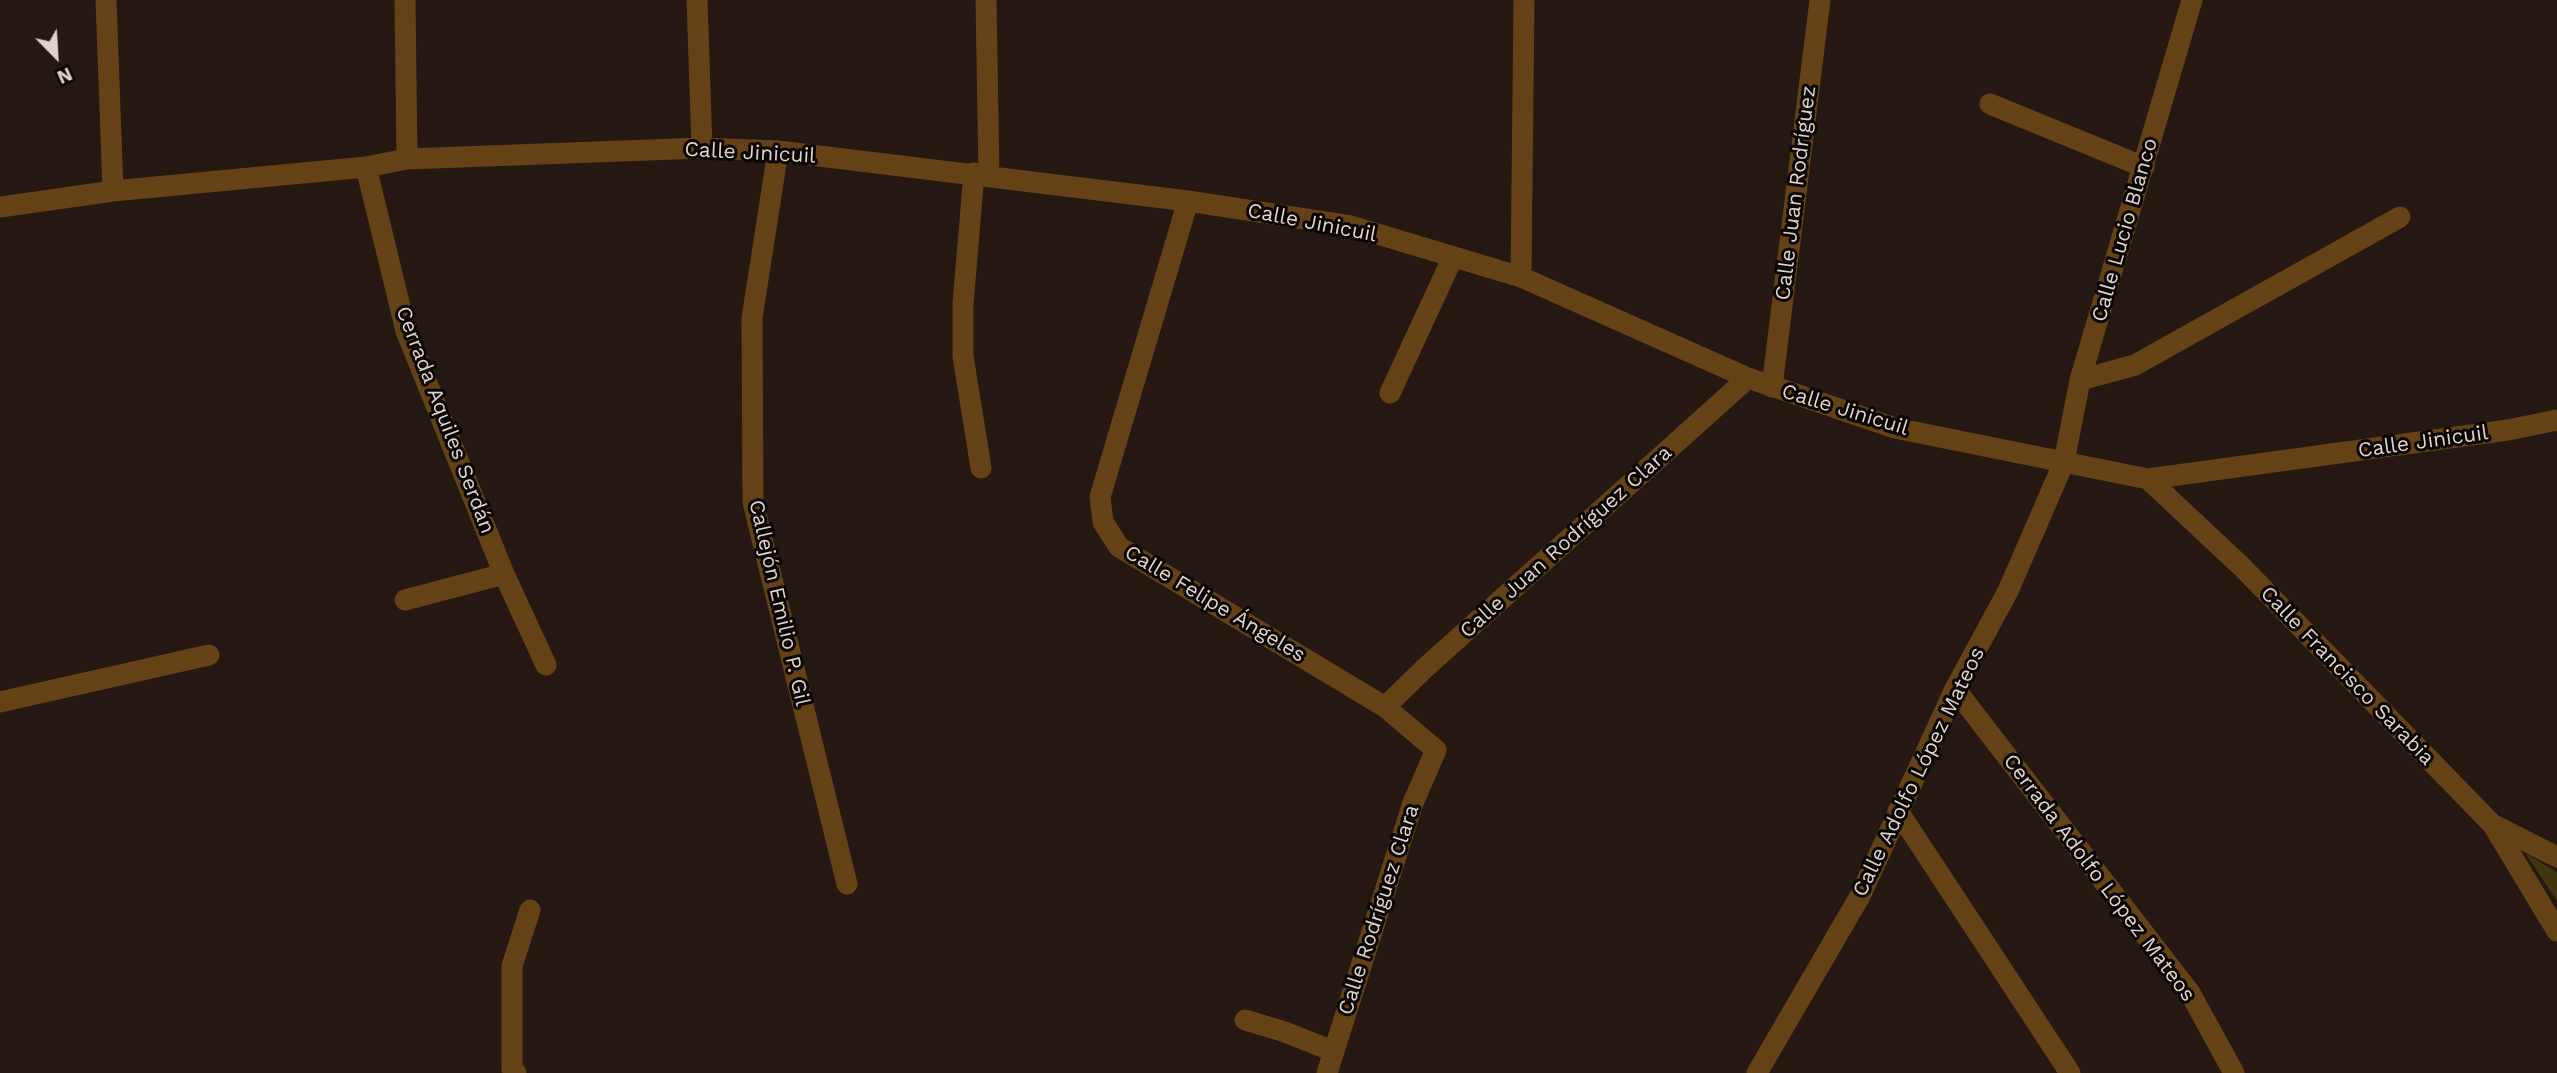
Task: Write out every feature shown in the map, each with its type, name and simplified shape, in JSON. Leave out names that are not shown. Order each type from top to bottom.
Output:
[{"type":"street","points":[[0,206],[113,191],[106,0]]},
{"type":"street","points":[[405,0],[407,159]]},
{"type":"street","points":[[697,0],[702,148]]},
{"type":"street","points":[[981,467],[963,356],[963,304],[981,175],[986,0]]},
{"type":"street","points":[[1521,277],[1524,0]]},
{"type":"street","name":"Calle Juan Rodríguez","points":[[1772,387],[1820,0]]},
{"type":"street","name":"Calle Lucio Blanco","points":[[2064,461],[2080,380],[2192,0]]},
{"type":"street","points":[[1990,104],[2144,167]]},
{"type":"street","name":"Calle Jinicuil","points":[[113,191],[366,167],[407,159],[702,148],[778,151],[1188,201],[1351,226],[1521,277],[1748,378],[1895,428],[2148,479],[2508,430],[2557,420]]},
{"type":"street","name":"Callejón Emilio P. Gil","points":[[778,151],[752,318],[753,502],[846,884]]},
{"type":"street","name":"Cerrada Aquiles Serdán","points":[[366,167],[406,331],[504,574],[546,665]]},
{"type":"street","name":"Calle Felipe Ángeles","points":[[1188,201],[1100,497],[1103,522],[1119,547],[1385,707],[1436,750]]},
{"type":"street","points":[[2080,380],[2135,365],[2400,218]]},
{"type":"street","points":[[1390,393],[1453,257]]},
{"type":"street","name":"Calle Juan Rodríguez Clara","points":[[1385,707],[1424,668],[1748,378]]},
{"type":"street","name":"Calle Adolfo López Mateos","points":[[1756,1073],[1860,896],[1955,689],[2008,591],[2064,461]]},
{"type":"street","name":"Calle Francisco Sarabia","points":[[2148,479],[2242,567],[2492,824],[2557,857]]},
{"type":"street","points":[[405,600],[504,574]]},
{"type":"street","points":[[0,702],[209,654]]},
{"type":"street","name":"Cerrada Adolfo López Mateos","points":[[1955,689],[2190,993],[2234,1073]]},
{"type":"street","name":"Calle Rodríguez Clara","points":[[1327,1073],[1413,803],[1436,750]]},
{"type":"street","points":[[1899,811],[2070,1073]]},
{"type":"street","points":[[2492,824],[2557,931]]},
{"type":"street","points":[[516,1073],[512,1069],[513,965],[530,910]]},
{"type":"street","points":[[1244,1020],[1334,1051]]},
{"type":"shaded area","points":[[2525,853],[2557,872],[2557,901]]}]
